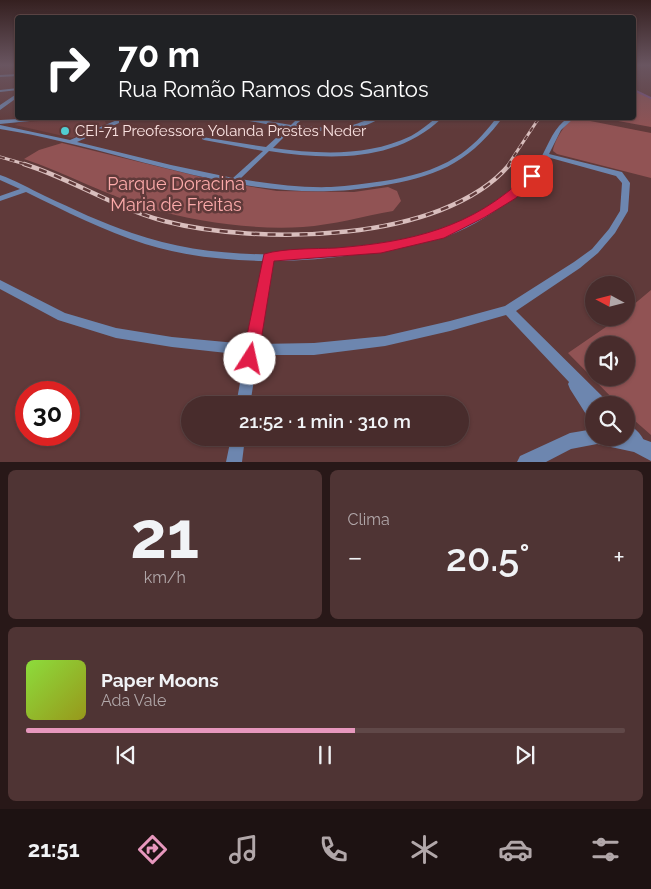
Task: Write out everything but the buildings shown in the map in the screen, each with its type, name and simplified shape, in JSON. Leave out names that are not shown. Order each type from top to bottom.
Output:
[{"type":"street","points":[[0,91],[15,89]]},
{"type":"street","points":[[1,106],[15,96]]},
{"type":"street","points":[[1,106],[15,104]]},
{"type":"street","points":[[3,125],[19,120]]},
{"type":"street","points":[[3,125],[19,120]]},
{"type":"street","points":[[72,142],[121,120]]},
{"type":"street","points":[[256,120],[292,126],[340,129],[372,120]]},
{"type":"street","points":[[235,180],[299,120]]},
{"type":"street","points":[[204,138],[306,154],[359,154],[405,141],[424,131],[435,120]]},
{"type":"street","points":[[3,125],[235,180],[275,186],[318,189],[402,181],[439,169],[458,161],[482,140],[496,120]]},
{"type":"street","points":[[0,177],[107,228],[151,242],[190,250],[268,258],[381,248],[440,235],[481,215],[512,196],[532,176],[546,155],[560,126],[568,120]]},
{"type":"street","points":[[0,284],[62,317],[116,332],[172,342],[252,350],[314,349],[385,341],[450,326],[508,310],[577,266],[596,251],[612,231],[624,211],[626,184],[619,174],[546,155]]},
{"type":"street","points":[[0,199],[25,190]]},
{"type":"street","points":[[244,396],[268,258]]},
{"type":"street","points":[[508,310],[592,396]]},
{"type":"street","points":[[563,365],[585,400]]},
{"type":"street","points":[[526,462],[570,441],[585,438]]},
{"type":"street","points":[[635,439],[648,450]]},
{"type":"street","points":[[635,445],[648,450]]},
{"type":"street","points":[[234,462],[237,446]]},
{"type":"shaded area","name":"CEI-71 Preofessora Yolanda Prestes Neder","points":[[100,120],[105,121],[106,124],[72,138],[15,125],[20,122]]},
{"type":"green space","points":[[636,91],[651,98],[651,127],[613,120],[636,120]]},
{"type":"green space","points":[[572,120],[585,120],[651,133],[651,178],[557,154],[553,151],[556,142]]},
{"type":"green space","name":"Parque Doracina Maria de Freitas","points":[[62,143],[217,181],[277,191],[354,192],[388,187],[397,191],[401,201],[393,211],[314,226],[283,228],[205,221],[132,203],[24,159],[39,150]]},
{"type":"green space","points":[[651,290],[651,435],[635,421],[635,396],[610,396],[600,386],[635,386],[635,336],[593,336],[607,326],[635,326],[635,303]]},
{"type":"green space","points":[[585,341],[585,370],[568,353]]},
{"type":"waterway","points":[[636,91],[651,98]]},
{"type":"railway","points":[[508,165],[538,120]]},
{"type":"railway","points":[[0,157],[28,165]]},
{"type":"railway","points":[[24,164],[59,177],[128,209],[164,221],[203,229],[296,235],[346,232],[395,224],[441,210],[480,190],[510,164]]},
{"type":"place","name":"CEI-71 Preofessora Yolanda Prestes Neder","points":[[65,131]]},
{"type":"route","points":[[250,359],[268,258],[381,248],[440,235],[481,215],[512,196],[532,176]]}]
